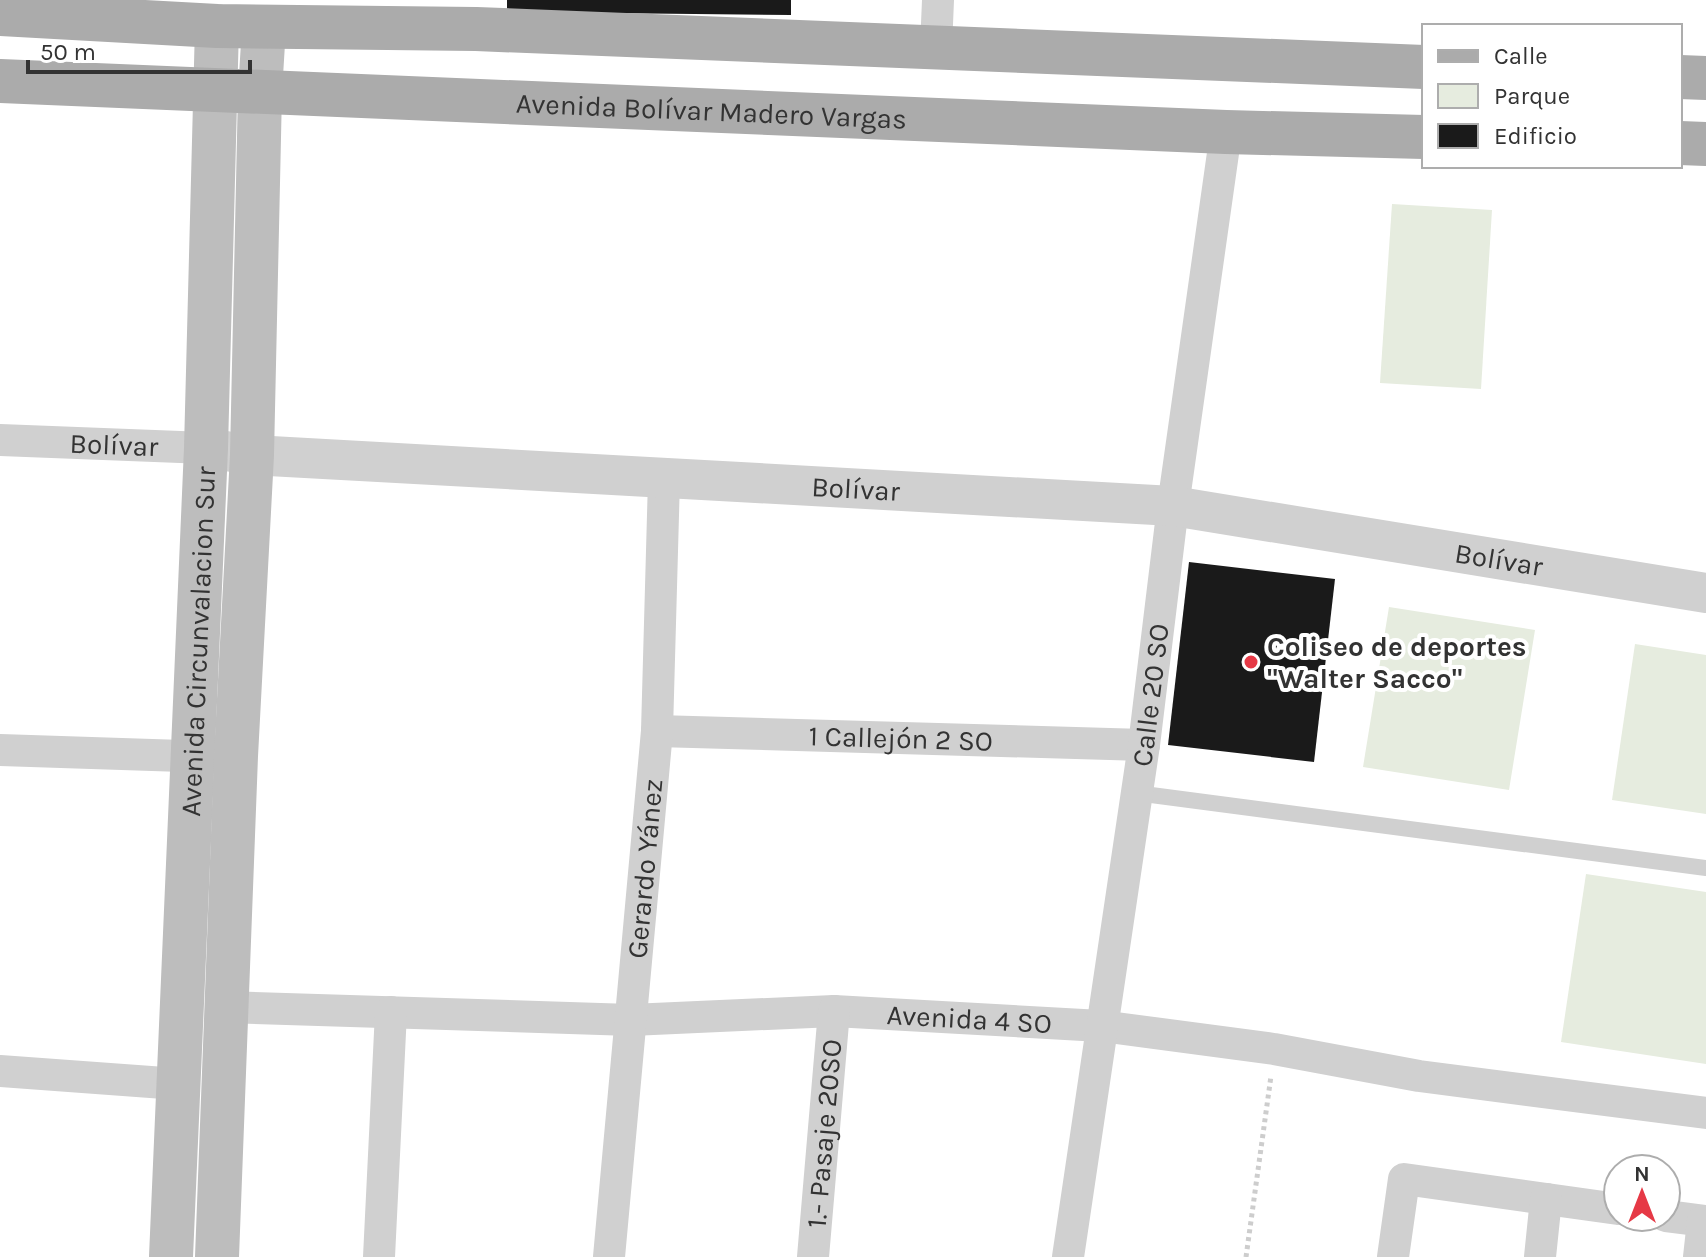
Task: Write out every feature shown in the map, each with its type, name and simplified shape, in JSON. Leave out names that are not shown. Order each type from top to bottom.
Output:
[{"type":"main road","points":[[0,14],[264,27],[477,15],[936,48],[1422,67]]},
{"type":"main road","name":"Avenida Circunvalacion Sur","points":[[171,1257],[206,448],[217,26]]},
{"type":"main road","name":"Avenida Circunvalacion Sur","points":[[217,1257],[236,756],[252,455],[264,27]]},
{"type":"main road","points":[[1682,77],[1706,78]]},
{"type":"main road","name":"Avenida Bolívar Madero Vargas","points":[[0,81],[1226,132],[1422,137]]},
{"type":"main road","points":[[1682,143],[1706,144]]},
{"type":"street","points":[[936,48],[938,0]]},
{"type":"street","name":"Calle 20 SO","points":[[1068,1257],[1144,745],[1173,506],[1226,132]]},
{"type":"street","name":"Bolívar","points":[[0,440],[206,448],[252,455],[1173,506],[1706,593]]},
{"type":"street","name":"Gerardo Yánez","points":[[609,1257],[657,731],[664,479]]},
{"type":"street","name":"1 Callejón 2 SO","points":[[657,731],[1144,745]]},
{"type":"street","points":[[0,750],[191,758],[236,756]]},
{"type":"street","name":"Avenida 4 SO","points":[[226,1007],[631,1020],[834,1011],[1101,1026],[1274,1049],[1419,1076],[1706,1113]]},
{"type":"street","name":"1.- Pasaje 20SO","points":[[813,1257],[834,1011]]},
{"type":"street","points":[[379,1257],[391,1012]]},
{"type":"street","points":[[0,1071],[178,1084]]},
{"type":"street","points":[[1393,1257],[1404,1179],[1602,1207]]},
{"type":"street","points":[[1540,1257],[1546,1199]]},
{"type":"street","points":[[1682,1218],[1705,1221],[1699,1257]]},
{"type":"lane","points":[[1136,793],[1706,868]]},
{"type":"path","points":[[1246,1257],[1274,1049]]},
{"type":"green space","points":[[1392,204],[1492,210],[1481,389],[1380,383]]},
{"type":"green space","points":[[1389,607],[1535,630],[1509,790],[1363,767]]},
{"type":"green space","points":[[1635,644],[1706,655],[1706,814],[1612,800]]},
{"type":"green space","points":[[1586,874],[1706,892],[1706,1064],[1561,1042]]},
{"type":"building","points":[[507,0],[791,0],[791,15],[507,12]]},
{"type":"building","name":"Coliseo de deportes \"Walter Sacco\"","points":[[1189,562],[1335,579],[1314,762],[1168,745]]},
{"type":"place","name":"Coliseo de deportes \"Walter Sacco\"","points":[[1251,662]]}]
